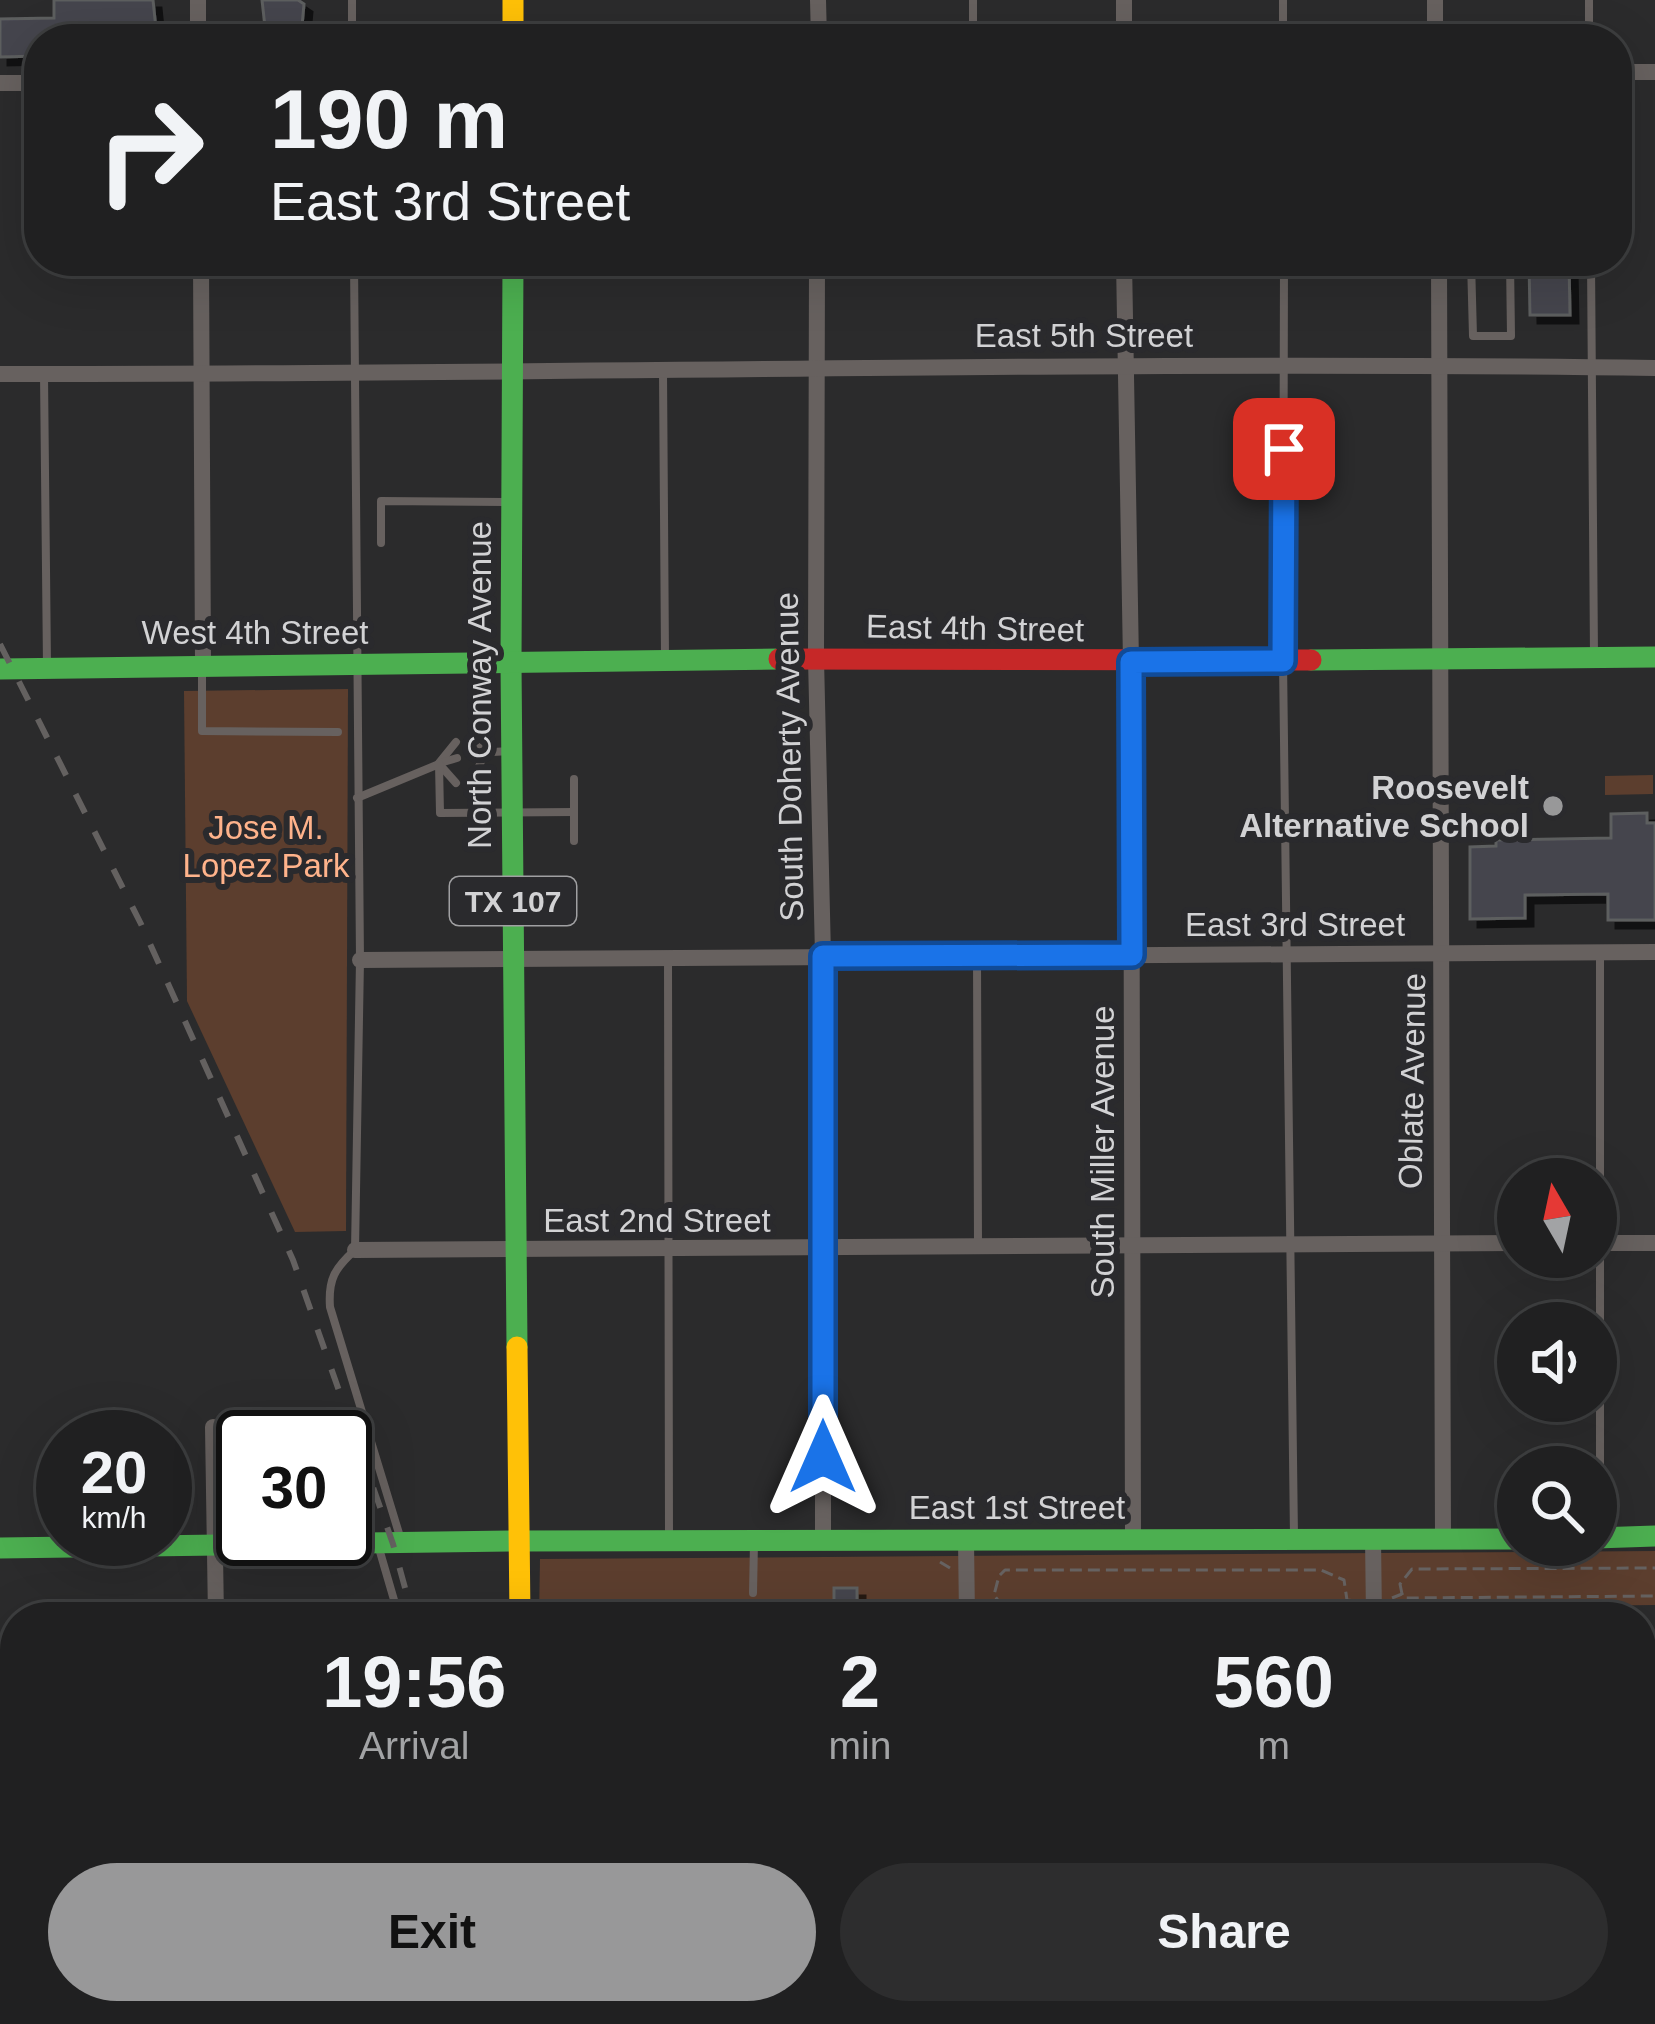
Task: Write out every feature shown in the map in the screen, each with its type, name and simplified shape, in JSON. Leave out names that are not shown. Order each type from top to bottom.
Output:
[{"type":"street","points":[[201,276],[202,664]]},
{"type":"street","name":"North Conway Avenue","points":[[513,276],[517,1541]]},
{"type":"street","name":"South Doherty Avenue","points":[[818,276],[823,1541]]},
{"type":"street","name":"South Miller Avenue","points":[[1124,276],[1131,662],[1133,1540]]},
{"type":"street","name":"Oblate Avenue","points":[[1439,276],[1443,1541]]},
{"type":"street","name":"East 5th Street","points":[[0,374],[513,374],[1124,364],[1655,368]]},
{"type":"street","name":"East 4th Street","points":[[511,663],[1655,657]]},
{"type":"street","name":"West 4th Street","points":[[0,669],[511,663]]},
{"type":"street","name":"East 3rd Street","points":[[360,960],[1655,952]]},
{"type":"street","name":"East 2nd Street","points":[[355,1250],[1497,1243]]},
{"type":"street","points":[[1617,1243],[1655,1243]]},
{"type":"street","points":[[213,1427],[216,1544]]},
{"type":"street","points":[[1617,1537],[1655,1536]]},
{"type":"street","points":[[1373,1538],[1374,1602]]},
{"type":"street","points":[[966,1540],[967,1602]]},
{"type":"street","name":"East 1st Street","points":[[372,1544],[1497,1540]]},
{"type":"street","name":"TX 107","points":[[517,1541],[519,1602]]},
{"type":"street","name":"East 1st Street","points":[[0,1548],[216,1544]]},
{"type":"street","points":[[216,1566],[216,1602]]},
{"type":"lane","points":[[354,276],[360,960],[355,1250],[334,1269],[328,1289],[402,1544]]},
{"type":"lane","points":[[1284,276],[1283,661],[1294,1539]]},
{"type":"lane","points":[[1472,276],[1473,336],[1510,336],[1510,276]]},
{"type":"lane","points":[[1591,276],[1594,658]]},
{"type":"lane","points":[[1498,336],[1498,365]]},
{"type":"lane","points":[[663,370],[665,661]]},
{"type":"lane","points":[[44,374],[47,667]]},
{"type":"lane","points":[[381,543],[381,501],[512,502]]},
{"type":"lane","points":[[202,664],[202,730],[338,732]]},
{"type":"lane","points":[[475,738],[481,752],[475,777]]},
{"type":"lane","points":[[456,742],[439,764],[440,813],[574,812]]},
{"type":"lane","points":[[481,752],[512,751]]},
{"type":"lane","points":[[357,798],[457,758]]},
{"type":"lane","points":[[439,764],[456,783]]},
{"type":"lane","points":[[574,779],[574,841]]},
{"type":"lane","points":[[1599,1158],[1600,952]]},
{"type":"lane","points":[[977,955],[978,1248]]},
{"type":"lane","points":[[668,957],[669,1541]]},
{"type":"lane","points":[[1598,1278],[1598,1446]]},
{"type":"lane","points":[[753,1593],[754,1541]]},
{"type":"lane","points":[[378,1544],[395,1602]]},
{"type":"path","points":[[940,1562],[953,1570]]},
{"type":"path","points":[[1655,1568],[1412,1569],[1400,1584],[1404,1598],[1655,1596]]},
{"type":"path","points":[[999,1602],[994,1595],[1005,1570],[1321,1570],[1344,1580],[1347,1600]]},
{"type":"path","points":[[1387,1602],[1402,1594]]},
{"type":"path","points":[[1342,1602],[1353,1602]]},
{"type":"green space","name":"Jose M. Lopez Park","points":[[348,689],[346,1231],[295,1232],[187,1001],[184,691]]},
{"type":"green space","points":[[1653,775],[1653,794],[1605,795],[1605,776]]},
{"type":"green space","points":[[1617,1551],[1655,1551],[1655,1602],[539,1602],[540,1559],[1497,1552],[1497,1566],[1617,1566]]},
{"type":"building","points":[[54,0],[153,0],[155,24],[24,24],[24,56],[0,57],[0,19],[54,18]]},
{"type":"building","points":[[262,0],[304,4],[302,24],[265,24]]},
{"type":"building","points":[[1529,276],[1569,276],[1570,315],[1530,315]]},
{"type":"building","points":[[1647,813],[1647,823],[1655,823],[1655,920],[1608,920],[1608,894],[1525,895],[1525,918],[1470,919],[1470,847],[1496,846],[1496,840],[1611,838],[1611,814]]},
{"type":"building","points":[[834,1588],[857,1588],[857,1602],[834,1602]]},
{"type":"railway","points":[[0,644],[141,924],[293,1260],[409,1602]]},
{"type":"traffic: fast","points":[[513,276],[517,1347]]},
{"type":"traffic: fast","points":[[1311,660],[1655,657]]},
{"type":"traffic: fast","points":[[0,669],[779,659]]},
{"type":"traffic: fast","points":[[1617,1537],[1655,1536]]},
{"type":"traffic: fast","points":[[0,1548],[517,1541],[1497,1539]]},
{"type":"traffic: slow","points":[[513,0],[513,24]]},
{"type":"traffic: slow","points":[[517,1347],[520,1602]]},
{"type":"traffic: jam","points":[[779,659],[1311,660]]},
{"type":"place","name":"Roosevelt Alternative School","points":[[1553,806]]},
{"type":"route","points":[[823,1457],[823,956],[1132,955],[1131,662],[1283,661],[1284,449]]}]
